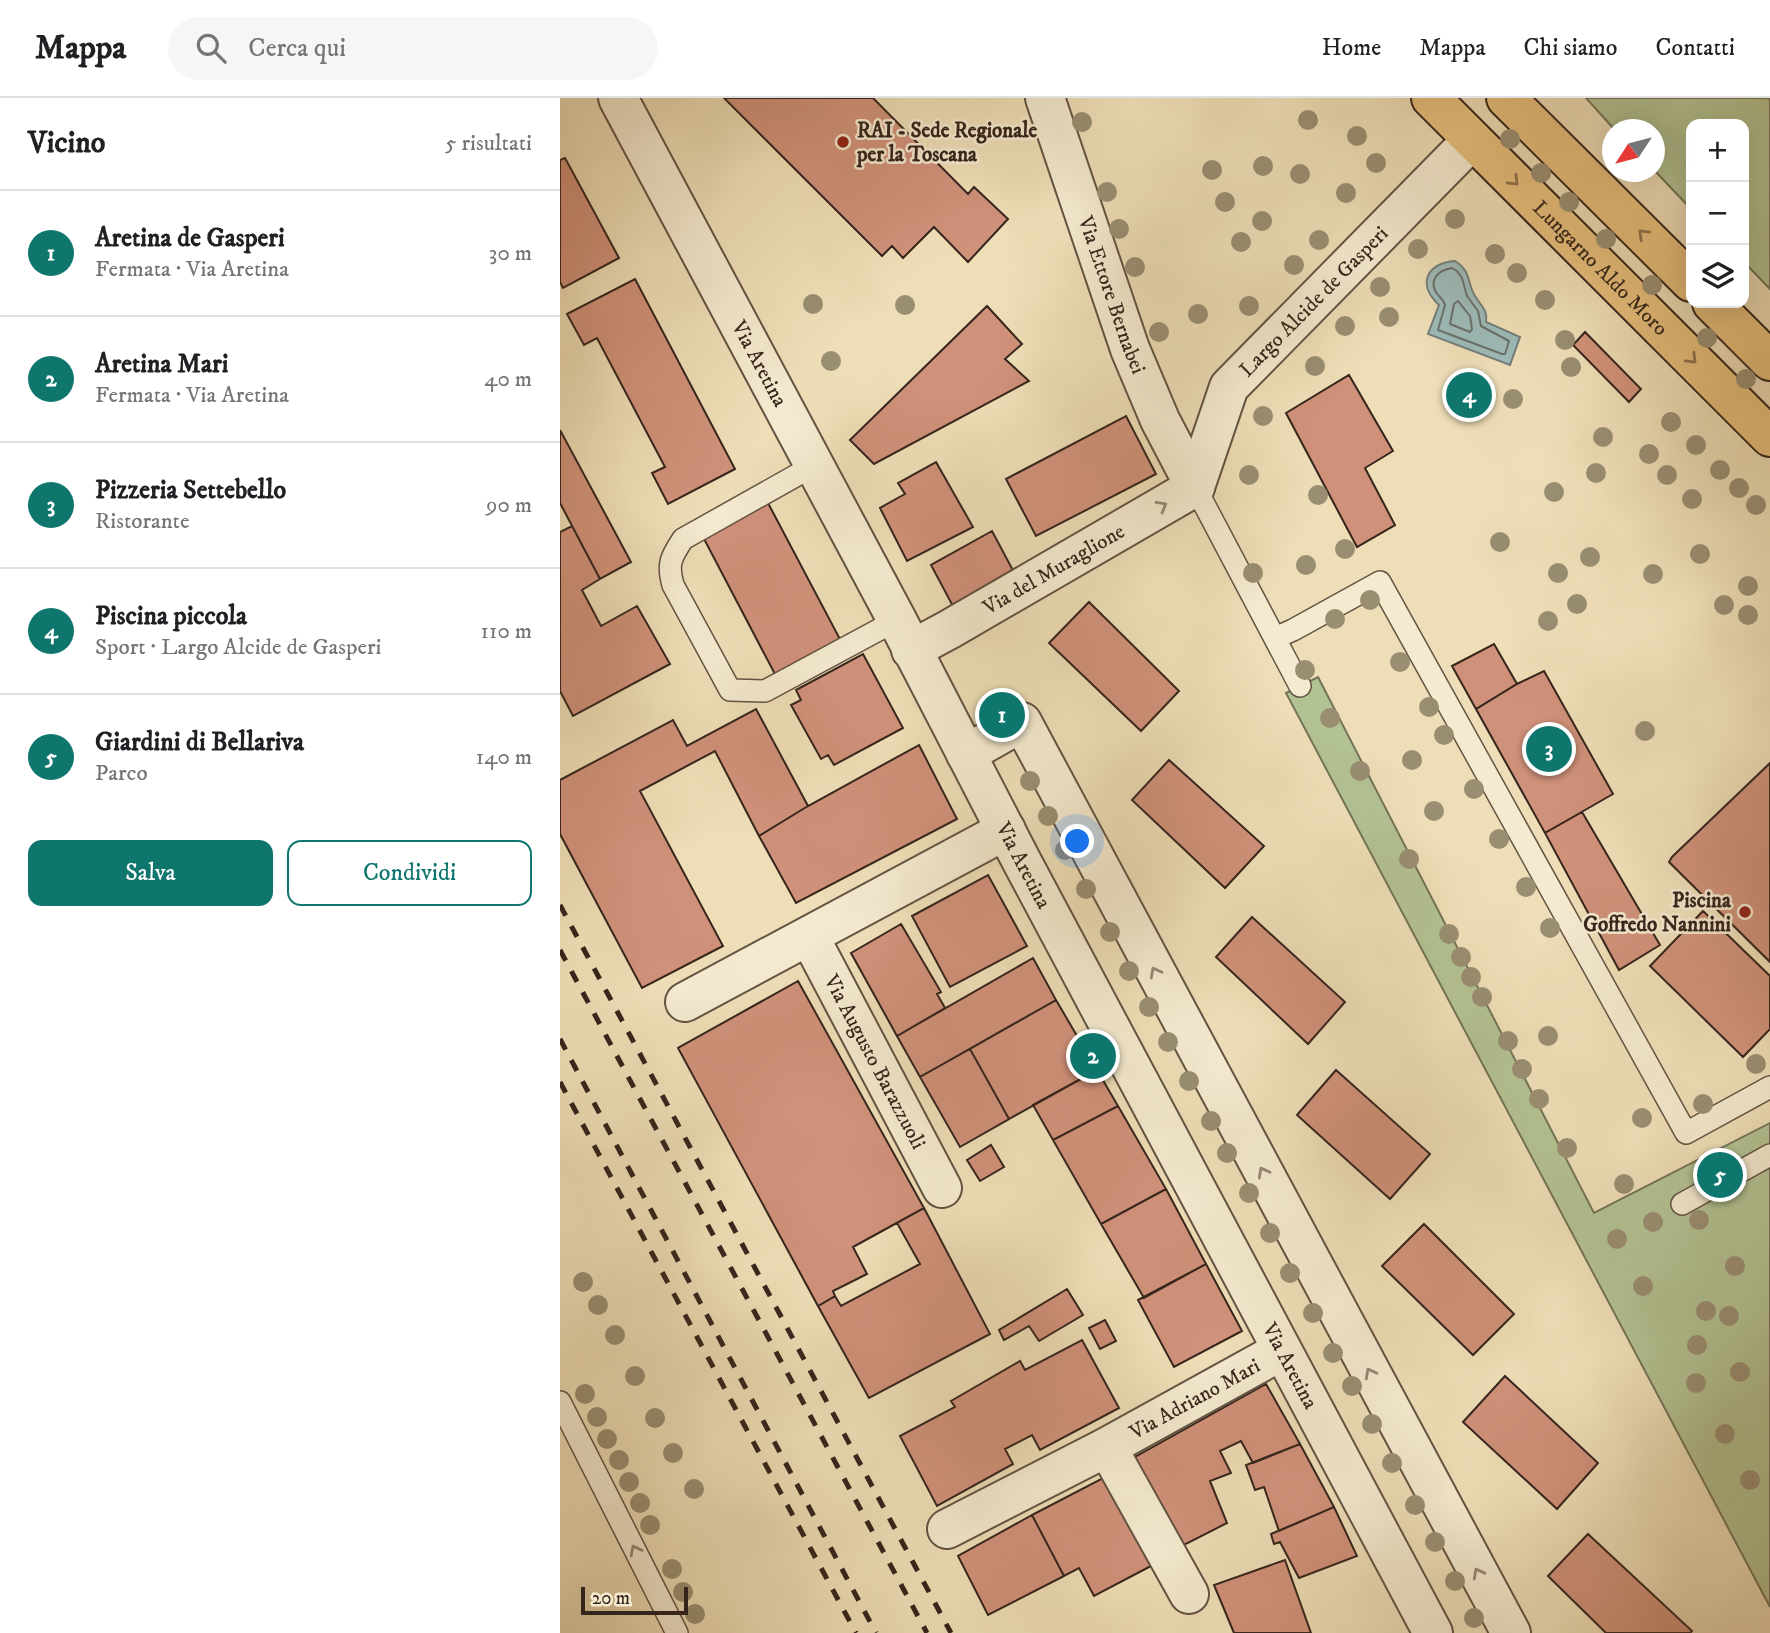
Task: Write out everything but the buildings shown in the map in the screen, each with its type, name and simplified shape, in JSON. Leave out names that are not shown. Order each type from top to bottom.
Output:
[{"type":"main road","name":"Lungarno Aldo Moro","points":[[1431,98],[1770,437]]},
{"type":"main road","points":[[1507,98],[1686,277]]},
{"type":"main road","points":[[1717,308],[1770,361]]},
{"type":"street","name":"Via Aretina","points":[[618,98],[1433,1633]]},
{"type":"street","name":"Via Ettore Bernabei","points":[[1045,98],[1130,349],[1160,420],[1195,487]]},
{"type":"street","name":"Largo Alcide de Gasperi","points":[[1195,487],[1229,387],[1472,140]]},
{"type":"street","name":"Via del Muraglione","points":[[904,635],[962,623],[1195,487]]},
{"type":"street","points":[[966,754],[1022,722],[1511,1633]]},
{"type":"street","points":[[685,1002],[1006,830]]},
{"type":"street","name":"Via Augusto Barazzuoli","points":[[809,936],[943,1188]]},
{"type":"street","name":"Via Adriano Mari","points":[[947,1529],[1107,1447],[1281,1351]]},
{"type":"street","name":"Via Adriano Mari","points":[[1107,1447],[1189,1594]]},
{"type":"lane","points":[[813,466],[683,539],[668,570],[673,585],[730,690],[765,691],[904,635]]},
{"type":"lane","points":[[1195,487],[1300,686]]},
{"type":"lane","points":[[1275,638],[1380,582],[1686,1133],[1770,1087]]},
{"type":"lane","points":[[1682,1203],[1770,1155]]},
{"type":"lane","points":[[560,1402],[677,1633]]},
{"type":"green space","points":[[1586,98],[1770,100],[1770,289],[1749,267],[1749,119],[1686,119],[1686,204],[1665,182],[1665,119],[1605,119]]},
{"type":"green space","points":[[1318,677],[1594,1213],[1770,1123],[1770,1607],[1286,693]]},
{"type":"water","points":[[1455,261],[1466,273],[1472,291],[1485,311],[1486,322],[1520,337],[1510,365],[1428,334],[1439,305],[1428,290],[1428,276],[1437,266]]},
{"type":"railway","points":[[560,905],[951,1633]]},
{"type":"railway","points":[[560,950],[927,1633]]},
{"type":"railway","points":[[560,1039],[876,1633]]},
{"type":"railway","points":[[560,1082],[856,1633]]},
{"type":"place","name":"RAI - Sede Regionale per la Toscana","points":[[843,142]]},
{"type":"place","name":"Piscina piccola","points":[[1469,395]]},
{"type":"place","name":"Aretina de Gasperi","points":[[1002,715]]},
{"type":"place","name":"Pizzeria Settebello","points":[[1549,749]]},
{"type":"place","name":"Piscina Goffredo Nannini","points":[[1745,912]]},
{"type":"place","name":"Aretina Mari","points":[[1093,1056]]},
{"type":"place","name":"Giardini di Bellariva","points":[[1720,1175]]}]
